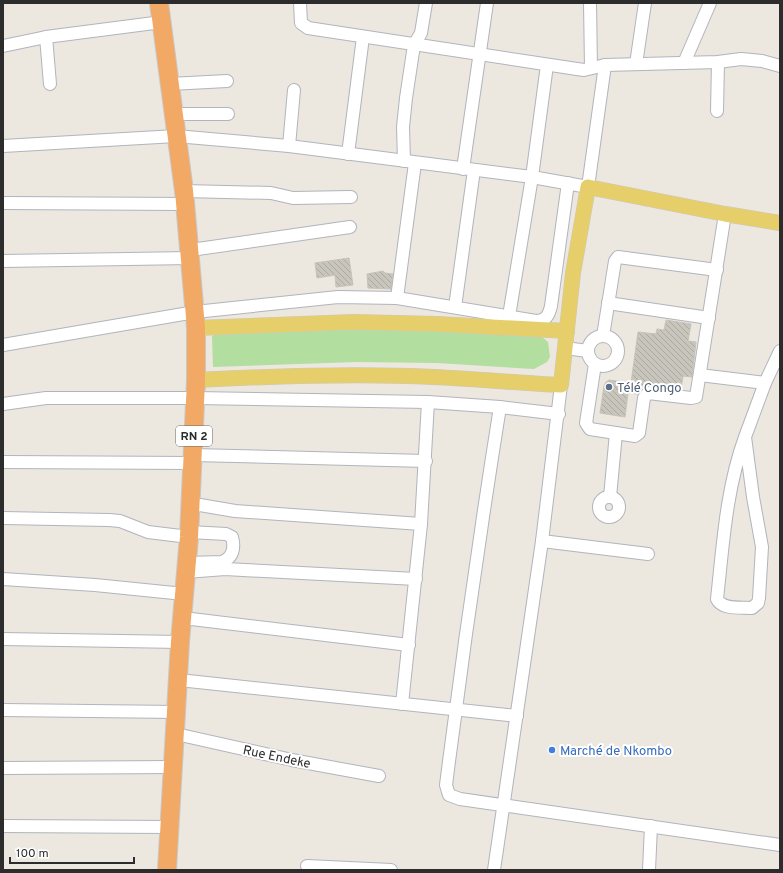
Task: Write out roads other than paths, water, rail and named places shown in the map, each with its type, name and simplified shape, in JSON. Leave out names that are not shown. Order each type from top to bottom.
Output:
[{"type":"highway","name":"RN 2","points":[[159,3],[185,197],[191,254],[195,320],[196,380],[193,459],[189,508],[189,535],[180,642],[178,712],[167,870]]},
{"type":"main road","points":[[196,380],[263,377],[387,376],[433,377],[561,386],[566,331],[577,247],[588,186],[725,214],[780,223]]},
{"type":"main road","points":[[195,320],[438,324],[566,331]]},
{"type":"street","points":[[300,3],[301,23],[305,28],[577,69],[605,65],[718,62],[753,59],[780,66]]},
{"type":"street","points":[[397,298],[410,162],[402,127],[414,45],[421,33],[426,3]]},
{"type":"street","points":[[455,307],[469,170],[478,55],[487,3]]},
{"type":"street","points":[[590,3],[591,68]]},
{"type":"street","points":[[636,64],[645,3]]},
{"type":"street","points":[[684,63],[710,3]]},
{"type":"street","points":[[3,46],[46,38],[162,22]]},
{"type":"street","points":[[348,154],[363,37]]},
{"type":"street","points":[[46,38],[50,84]]},
{"type":"street","points":[[717,111],[718,62]]},
{"type":"street","points":[[509,316],[532,177],[547,65]]},
{"type":"street","points":[[3,146],[176,136],[289,146],[532,177],[588,186],[605,65]]},
{"type":"street","points":[[170,84],[227,81]]},
{"type":"street","points":[[289,146],[294,90]]},
{"type":"street","points":[[174,114],[228,114]]},
{"type":"street","points":[[3,345],[195,320],[338,297],[397,298],[540,321],[546,318],[550,312],[568,183]]},
{"type":"street","points":[[3,203],[270,193],[293,198],[351,197]]},
{"type":"street","points":[[595,364],[586,423],[590,429],[635,436],[640,433],[644,398],[648,393],[691,398],[696,397],[725,214]]},
{"type":"street","points":[[3,261],[191,254],[350,227]]},
{"type":"street","points":[[603,336],[615,261],[618,257],[717,270]]},
{"type":"street","points":[[608,303],[709,318]]},
{"type":"street","points":[[603,336],[614,342],[618,354],[611,364],[603,366],[595,364],[590,358],[588,351],[591,342],[594,339],[603,336]]},
{"type":"street","points":[[565,348],[588,351]]},
{"type":"street","points":[[745,437],[746,457],[763,555],[758,603],[752,608],[722,605],[717,599],[725,525],[734,474],[745,437],[765,383],[780,351]]},
{"type":"street","points":[[700,375],[765,383]]},
{"type":"street","points":[[494,870],[542,541],[559,414],[561,386]]},
{"type":"street","points":[[3,404],[46,398],[195,398],[428,402],[500,407],[559,414]]},
{"type":"street","points":[[402,704],[421,524],[426,461],[428,402]]},
{"type":"street","points":[[500,407],[474,571],[446,790],[454,798],[780,845]]},
{"type":"street","points":[[610,497],[616,433]]},
{"type":"street","points":[[3,462],[193,459],[426,461]]},
{"type":"street","points":[[189,508],[200,505],[235,511],[421,524]]},
{"type":"street","points":[[3,518],[109,520],[120,521],[148,532],[189,535],[226,534],[232,537],[232,555],[228,560],[186,568]]},
{"type":"street","points":[[542,541],[648,554]]},
{"type":"street","points":[[186,568],[416,579]]},
{"type":"street","points":[[3,579],[95,585],[184,594]]},
{"type":"street","points":[[183,618],[409,645]]},
{"type":"street","points":[[3,640],[180,642]]},
{"type":"street","points":[[179,680],[517,716]]},
{"type":"street","points":[[3,710],[178,712]]},
{"type":"street","name":"Rue Endeke","points":[[176,734],[292,760],[379,776]]},
{"type":"street","points":[[3,768],[174,767]]},
{"type":"street","points":[[3,826],[169,827]]},
{"type":"street","points":[[649,870],[651,826]]},
{"type":"street","points":[[307,866],[340,869],[391,870]]},
{"type":"place","name":"Télé Congo","points":[[609,387]]},
{"type":"place","name":"Marché de Nkombo","points":[[552,750]]}]
